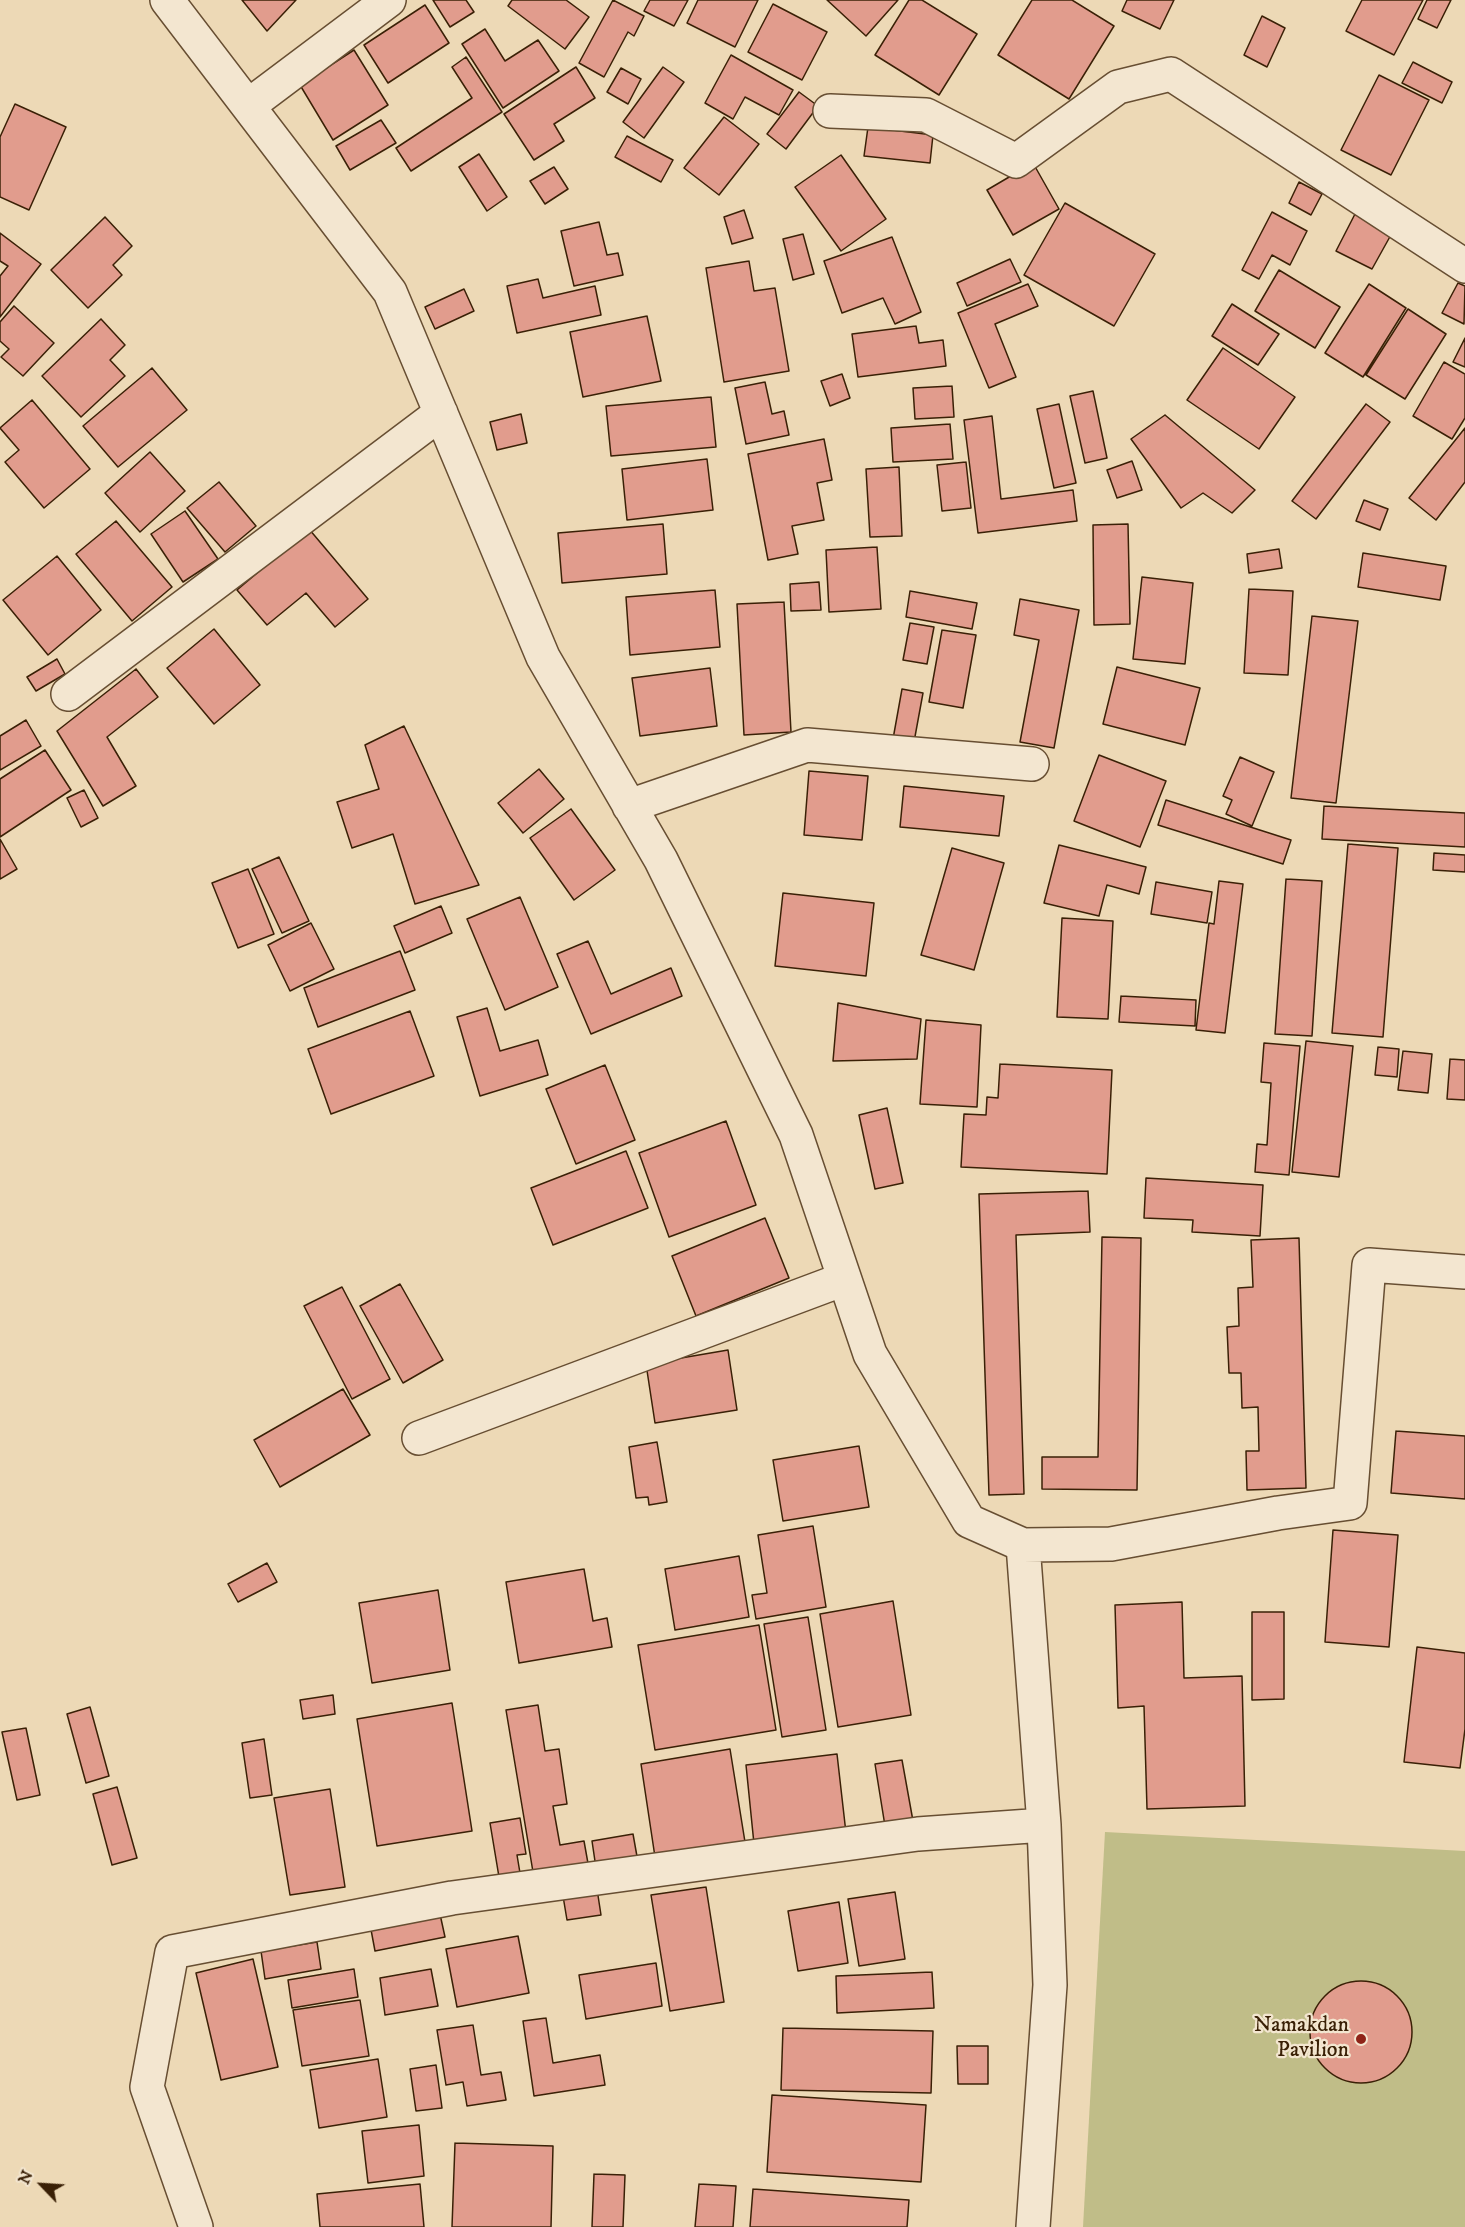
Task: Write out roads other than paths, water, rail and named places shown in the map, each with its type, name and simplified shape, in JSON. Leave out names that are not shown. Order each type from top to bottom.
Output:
[{"type":"street","points":[[167,0],[390,292],[543,657],[661,860],[796,1135],[870,1354],[969,1521],[1023,1545],[1111,1544],[1278,1513],[1350,1503],[1369,1265],[1465,1272]]},
{"type":"street","points":[[248,106],[389,0]]},
{"type":"street","points":[[830,111],[926,115],[1016,161],[1118,87],[1171,74],[1465,266]]},
{"type":"street","points":[[68,694],[441,413]]},
{"type":"street","points":[[629,806],[807,745],[1032,764]]},
{"type":"street","points":[[419,1438],[844,1279]]},
{"type":"street","points":[[1023,1545],[1044,1825],[1050,1986],[1033,2227]]},
{"type":"street","points":[[196,2227],[147,2087],[172,1952],[452,1898],[918,1834],[1044,1825]]},
{"type":"place","name":"Namakdan Pavilion","points":[[1361,2039]]}]
